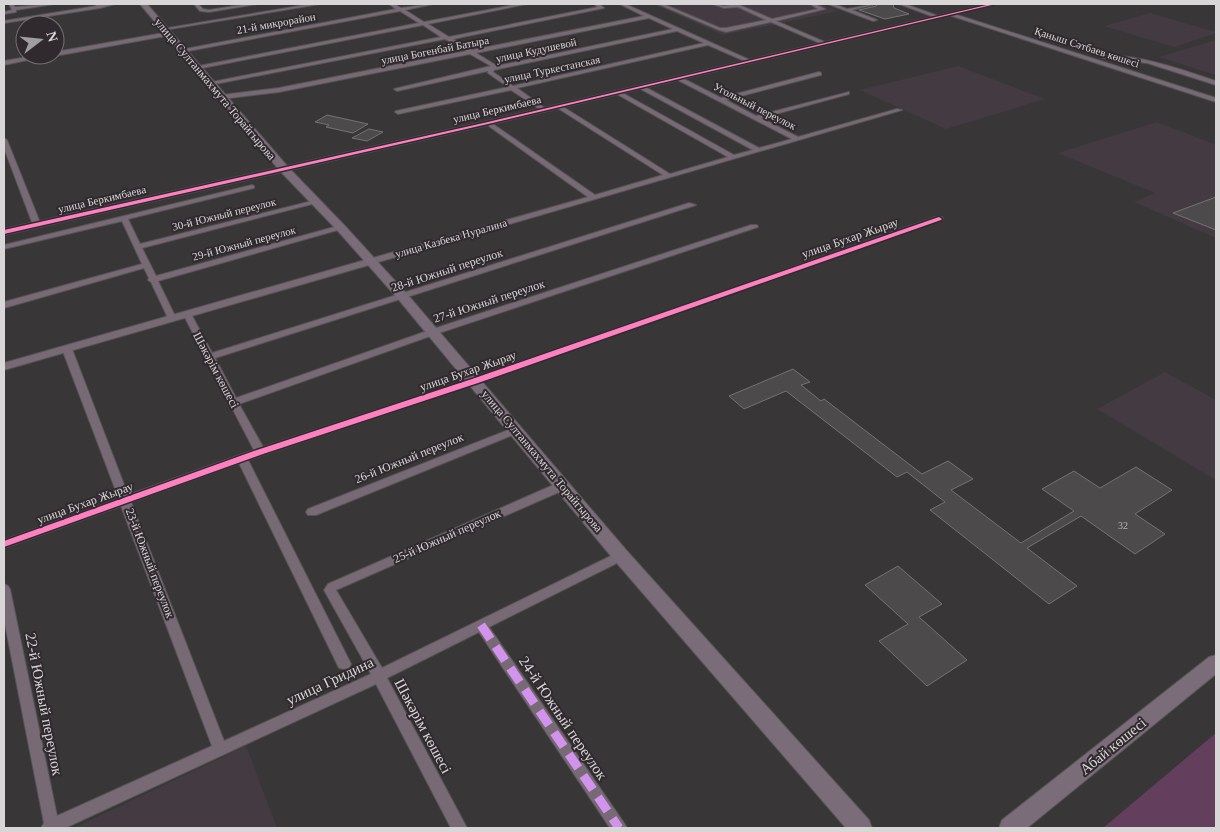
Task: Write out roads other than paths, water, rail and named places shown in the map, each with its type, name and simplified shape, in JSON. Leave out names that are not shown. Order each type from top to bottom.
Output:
[{"type":"main road","name":"улица Султанмахмута Торайгырова","points":[[143,4],[284,169],[372,261],[476,381],[621,556],[861,828]]},
{"type":"main road","name":"Абай көшесі","points":[[1010,828],[1216,663]]},
{"type":"street","points":[[11,4],[15,12]]},
{"type":"street","points":[[4,20],[15,12],[52,4]]},
{"type":"street","points":[[4,13],[65,6],[113,4]]},
{"type":"street","points":[[196,4],[205,10],[256,4]]},
{"type":"street","points":[[65,52],[252,14],[318,4]]},
{"type":"street","points":[[391,4],[494,66],[490,72],[544,110]]},
{"type":"street","name":"21-й микрорайон","points":[[183,50],[432,4]]},
{"type":"street","points":[[197,67],[525,4]]},
{"type":"street","name":"улица Богенбай Батыра","points":[[210,82],[602,8],[596,4]]},
{"type":"street","points":[[622,4],[749,61]]},
{"type":"street","points":[[660,4],[722,30],[822,10],[820,7],[812,4]]},
{"type":"street","points":[[715,4],[724,7],[735,5],[824,43]]},
{"type":"street","points":[[830,4],[875,20]]},
{"type":"street","points":[[847,10],[874,4]]},
{"type":"street","points":[[901,4],[939,17]]},
{"type":"street","name":"улица Беркимбаева","points":[[4,232],[488,123],[994,4]]},
{"type":"street","points":[[4,20],[100,8],[98,5]]},
{"type":"street","points":[[242,6],[252,14]]},
{"type":"street","name":"Қаныш Сәтбаев көшесі","points":[[951,14],[1216,100]]},
{"type":"street","name":"улица Богенбай Батыра","points":[[222,97],[278,90],[650,16]]},
{"type":"street","name":"улица Кудушевой","points":[[397,89],[678,29]]},
{"type":"street","name":"улица Туркестанская","points":[[398,112],[709,43]]},
{"type":"street","points":[[1105,56],[1125,56],[1141,59],[1216,83]]},
{"type":"street","points":[[720,100],[819,74]]},
{"type":"street","name":"Угольный переулок","points":[[678,78],[796,139]]},
{"type":"street","points":[[641,86],[758,150]]},
{"type":"street","points":[[617,92],[733,157]]},
{"type":"street","points":[[755,118],[847,93]]},
{"type":"street","points":[[558,106],[669,176]]},
{"type":"street","name":"улица Казбека Нуралина","points":[[4,367],[899,110]]},
{"type":"street","points":[[488,123],[593,197]]},
{"type":"street","points":[[4,140],[37,225]]},
{"type":"street","points":[[4,247],[252,187]]},
{"type":"street","name":"30-й Южный переулок","points":[[138,247],[316,202]]},
{"type":"street","name":"28-й Южный переулок","points":[[209,357],[692,205]]},
{"type":"street","points":[[124,218],[152,280],[172,318]]},
{"type":"street","name":"улица Бухар Жырау","points":[[4,544],[242,458],[476,381],[939,219]]},
{"type":"street","points":[[27,227],[33,240]]},
{"type":"street","name":"27-й Южный переулок","points":[[234,402],[433,332],[754,227]]},
{"type":"street","name":"29-й Южный переулок","points":[[152,280],[341,228]]},
{"type":"street","points":[[4,305],[146,265]]},
{"type":"street","name":"Шәкәрім көшесі","points":[[187,314],[260,452]]},
{"type":"street","name":"23-й Южный переулок","points":[[67,349],[220,749]]},
{"type":"street","name":"26-й Южный переулок","points":[[312,512],[516,430]]},
{"type":"street","points":[[242,458],[344,664]]},
{"type":"street","name":"25-й Южный переулок","points":[[332,587],[562,486]]},
{"type":"street","name":"улица Гридина","points":[[50,828],[379,676],[621,556]]},
{"type":"street","name":"Шәкәрім көшесі","points":[[332,587],[330,590],[379,676],[459,828]]},
{"type":"street","name":"22-й Южный переулок","points":[[4,588],[50,828]]},
{"type":"street","name":"24-й Южный переулок","points":[[481,625],[619,828]]}]
